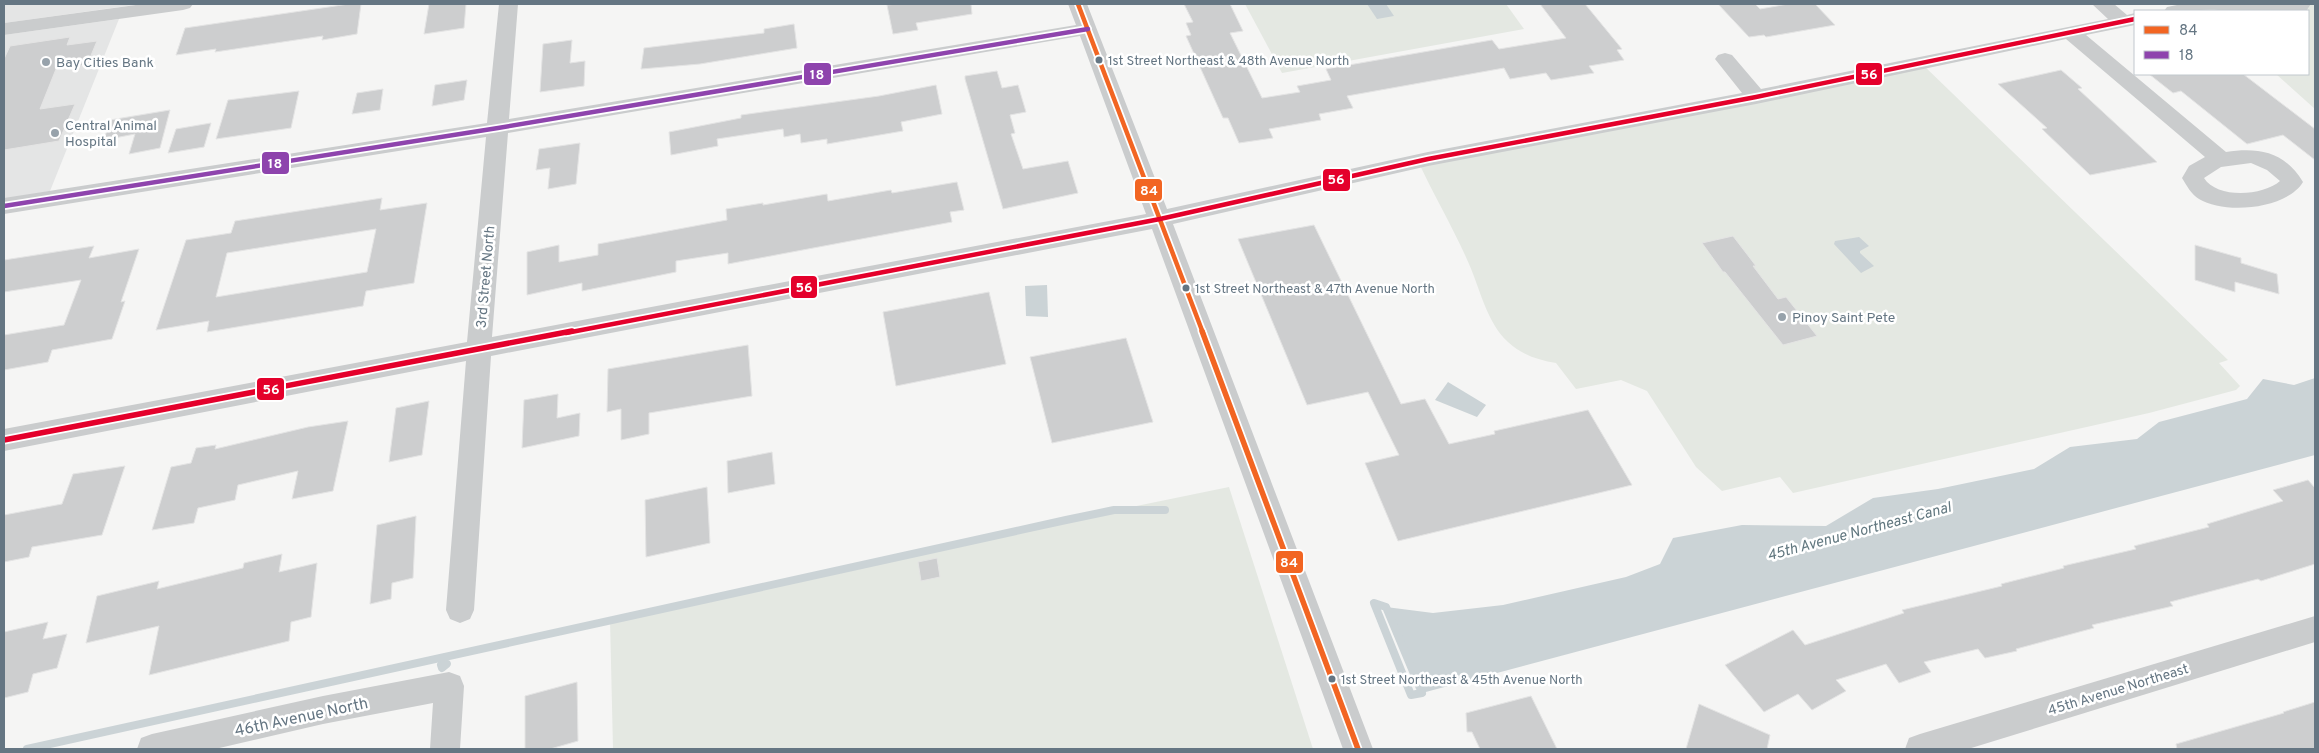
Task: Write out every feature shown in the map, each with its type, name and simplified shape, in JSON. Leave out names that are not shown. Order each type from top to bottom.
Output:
[{"type":"street","points":[[4,29],[183,4]]},
{"type":"street","name":"3rd Street North","points":[[460,610],[479,350],[508,4]]},
{"type":"street","points":[[1078,4],[1358,749]]},
{"type":"street","points":[[2102,4],[2129,21]]},
{"type":"street","points":[[2180,10],[2213,4]]},
{"type":"street","points":[[2219,4],[2265,10]]},
{"type":"street","points":[[2292,10],[2305,7]]},
{"type":"street","points":[[4,440],[1160,219],[1428,159],[1756,97],[2129,21]]},
{"type":"street","points":[[4,206],[498,128],[1088,30]]},
{"type":"street","points":[[2071,33],[2222,160]]},
{"type":"street","points":[[1725,59],[1756,97]]},
{"type":"street","name":"45th Avenue Northeast","points":[[1920,749],[2315,629]]},
{"type":"street","name":"46th Avenue North","points":[[152,749],[323,710],[450,686],[445,749]]},
{"type":"shaded area","points":[[4,4],[141,4],[4,23]]},
{"type":"shaded area","points":[[1245,4],[1506,4],[1524,29],[1282,73]]},
{"type":"shaded area","points":[[2216,4],[2315,4],[2315,109],[2277,75],[2309,75],[2309,10],[2219,10]]},
{"type":"shaded area","points":[[119,19],[50,191],[4,199],[4,35]]},
{"type":"shaded area","points":[[1921,63],[2228,360],[2219,363],[2240,386],[2236,390],[2149,413],[1793,493],[1780,477],[1722,491],[1696,467],[1647,391],[1621,380],[1576,389],[1556,363],[1525,354],[1508,342],[1489,316],[1463,251],[1418,161]]},
{"type":"shaded area","points":[[1229,487],[1313,749],[613,749],[610,619],[1000,534]]},
{"type":"water","points":[[1367,4],[1386,4],[1394,16],[1377,19]]},
{"type":"water","points":[[1859,237],[1869,246],[1860,251],[1860,253],[1874,266],[1861,273],[1834,244],[1835,241]]},
{"type":"water","points":[[1047,285],[1048,317],[1026,316],[1025,286]]},
{"type":"water","name":"45th Avenue Northeast Canal","points":[[2315,378],[2315,455],[1422,693],[1386,607],[1433,613],[1503,605],[1626,577],[1660,564],[1673,538],[1742,525],[1826,526],[1873,498],[1938,489],[2034,469],[2070,447],[2137,439],[2159,422],[2247,399],[2263,379],[2294,385]]},
{"type":"water","points":[[1448,382],[1486,405],[1477,417],[1435,400]]},
{"type":"building","points":[[349,4],[361,4],[357,34],[322,40],[323,36],[215,52],[216,49],[176,55],[185,28]]},
{"type":"building","points":[[429,4],[466,4],[464,28],[424,34]]},
{"type":"building","points":[[971,4],[972,14],[916,23],[918,30],[893,34],[887,5]]},
{"type":"building","points":[[1184,4],[1230,4],[1243,31],[1230,33],[1262,98],[1300,92],[1297,86],[1331,80],[1326,69],[1492,40],[1499,49],[1566,38],[1540,4],[1585,4],[1622,49],[1617,50],[1624,60],[1589,66],[1594,73],[1551,80],[1546,73],[1510,79],[1504,68],[1347,96],[1353,108],[1319,114],[1321,120],[1269,129],[1273,138],[1239,143],[1228,118],[1223,118],[1186,36],[1191,35],[1186,23],[1193,22]]},
{"type":"building","points":[[1718,4],[1755,4],[1760,9],[1788,4],[1815,4],[1835,25],[1766,37],[1764,35],[1749,37]]},
{"type":"building","points":[[794,24],[797,48],[700,64],[641,69],[644,48],[764,33],[764,29]]},
{"type":"building","points":[[70,37],[67,45],[97,41],[87,65],[56,69],[40,109],[75,104],[59,141],[4,150],[4,59],[10,46]]},
{"type":"building","points":[[572,40],[570,63],[585,61],[584,86],[540,92],[543,44]]},
{"type":"building","points":[[2061,70],[2082,88],[2078,89],[2157,162],[2090,175],[2042,129],[2047,128],[1998,84]]},
{"type":"building","points":[[997,71],[1002,88],[1018,85],[1026,112],[1010,115],[1015,133],[1011,134],[1023,169],[1068,161],[1078,193],[1003,209],[965,79],[965,76]]},
{"type":"building","points":[[2150,75],[2244,75],[2315,129],[2315,160],[2283,135],[2247,144],[2181,91],[2173,93]]},
{"type":"building","points":[[467,80],[464,100],[432,106],[435,85]]},
{"type":"building","points":[[936,85],[942,114],[901,122],[903,131],[827,144],[827,139],[801,143],[800,134],[784,137],[783,129],[717,139],[718,146],[671,155],[669,132],[741,118],[741,115],[879,96]]},
{"type":"building","points":[[383,89],[380,110],[352,114],[357,93]]},
{"type":"building","points":[[299,91],[291,128],[216,139],[228,100]]},
{"type":"building","points":[[170,110],[160,148],[129,154],[135,134],[104,140],[110,120]]},
{"type":"building","points":[[211,123],[204,147],[168,153],[176,129]]},
{"type":"building","points":[[580,143],[576,184],[548,189],[550,168],[536,170],[539,149]]},
{"type":"building","points":[[957,182],[964,210],[950,212],[952,222],[728,264],[728,253],[676,261],[676,272],[582,291],[582,283],[527,295],[527,252],[559,245],[559,262],[598,255],[598,244],[727,220],[726,209],[827,194],[828,201],[891,190],[892,193]]},
{"type":"building","points":[[382,198],[380,210],[427,203],[414,283],[366,291],[363,306],[207,332],[209,321],[156,330],[186,240],[231,233],[235,221]],"holes":[[[376,229],[367,272],[216,297],[227,253]]]},
{"type":"building","points":[[1314,225],[1401,404],[1425,399],[1449,444],[1495,434],[1494,431],[1588,410],[1632,485],[1398,541],[1365,463],[1399,455],[1368,392],[1307,405],[1238,239]]},
{"type":"building","name":"Pinoy Saint Pete","points":[[1733,236],[1778,299],[1786,297],[1817,336],[1783,345],[1725,272],[1723,272],[1702,243]]},
{"type":"building","points":[[2195,245],[2241,258],[2241,263],[2277,274],[2279,294],[2235,282],[2235,292],[2195,280]]},
{"type":"building","points":[[94,246],[89,258],[139,249],[121,302],[125,301],[112,339],[52,350],[48,362],[4,370],[4,335],[64,325],[81,280],[4,292],[4,260]]},
{"type":"building","points":[[989,292],[1006,364],[896,386],[883,312]]},
{"type":"building","points":[[1126,338],[1153,422],[1052,443],[1030,357]]},
{"type":"building","points":[[748,345],[752,396],[649,413],[649,434],[621,440],[621,409],[607,412],[608,369]]},
{"type":"building","points":[[558,394],[557,418],[580,413],[579,436],[522,448],[524,400]]},
{"type":"building","points":[[429,401],[422,455],[389,462],[396,408]]},
{"type":"building","points":[[348,421],[333,491],[292,499],[298,471],[238,485],[235,500],[198,508],[194,523],[152,530],[171,467],[191,463],[196,448],[216,445],[215,449],[308,427]]},
{"type":"building","points":[[772,452],[775,484],[728,493],[727,461]]},
{"type":"building","points":[[125,466],[102,535],[32,547],[29,557],[4,562],[4,515],[62,504],[73,474]]},
{"type":"building","points":[[2308,480],[2315,488],[2315,564],[2261,581],[2258,579],[2170,602],[2173,606],[2092,625],[2094,628],[2016,649],[2017,651],[1985,658],[1978,649],[1924,662],[1931,672],[1899,683],[1886,664],[1836,680],[1846,691],[1812,710],[1798,694],[1764,712],[1725,665],[1793,630],[1805,645],[1904,613],[1902,610],[2002,586],[2001,584],[2064,568],[2063,566],[2136,549],[2134,546],[2209,527],[2207,524],[2283,501],[2273,490]]},
{"type":"building","points":[[707,487],[710,543],[646,557],[645,500]]},
{"type":"building","points":[[416,516],[413,578],[392,583],[391,599],[370,604],[377,525]]},
{"type":"building","points":[[282,554],[279,572],[317,563],[311,617],[291,622],[289,641],[149,675],[159,626],[86,643],[97,596],[159,581],[157,589],[243,568],[244,563]]},
{"type":"building","points":[[937,558],[940,577],[921,581],[918,562]]},
{"type":"building","points":[[48,622],[43,639],[67,634],[57,668],[33,674],[28,692],[4,698],[4,632]]},
{"type":"building","points":[[577,682],[578,741],[550,749],[525,749],[525,696]]},
{"type":"building","points":[[1531,696],[1557,749],[1480,749],[1472,732],[1467,732],[1466,713]]},
{"type":"building","points":[[2315,702],[2315,749],[2177,749],[2176,744],[2284,713]]},
{"type":"building","points":[[1699,704],[1770,735],[1767,749],[1686,749]]},
{"type":"waterway","points":[[27,749],[1066,520],[1114,510],[1165,510]]},
{"type":"waterway","points":[[1374,603],[1386,607],[1422,693],[1411,695],[1374,603]]},
{"type":"waterway","points":[[447,664],[442,668],[441,665],[447,664]]},
{"type":"transit line","name":"84","points":[[1078,4],[1260,483],[1358,749]]},
{"type":"transit line","name":"56","points":[[4,440],[1160,219],[1428,159],[1756,97],[2134,19]]},
{"type":"transit line","name":"18","points":[[4,206],[498,128],[1088,29]]},
{"type":"place","name":"1st Street Northeast & 48th Avenue North","points":[[1099,60]]},
{"type":"place","name":"Bay Cities Bank","points":[[46,62]]},
{"type":"place","name":"Central Animal Hospital","points":[[55,133]]},
{"type":"place","name":"1st Street Northeast & 47th Avenue North","points":[[1186,288]]},
{"type":"place","name":"Pinoy Saint Pete","points":[[1782,317]]},
{"type":"place","name":"1st Street Northeast & 45th Avenue North","points":[[1332,679]]}]
